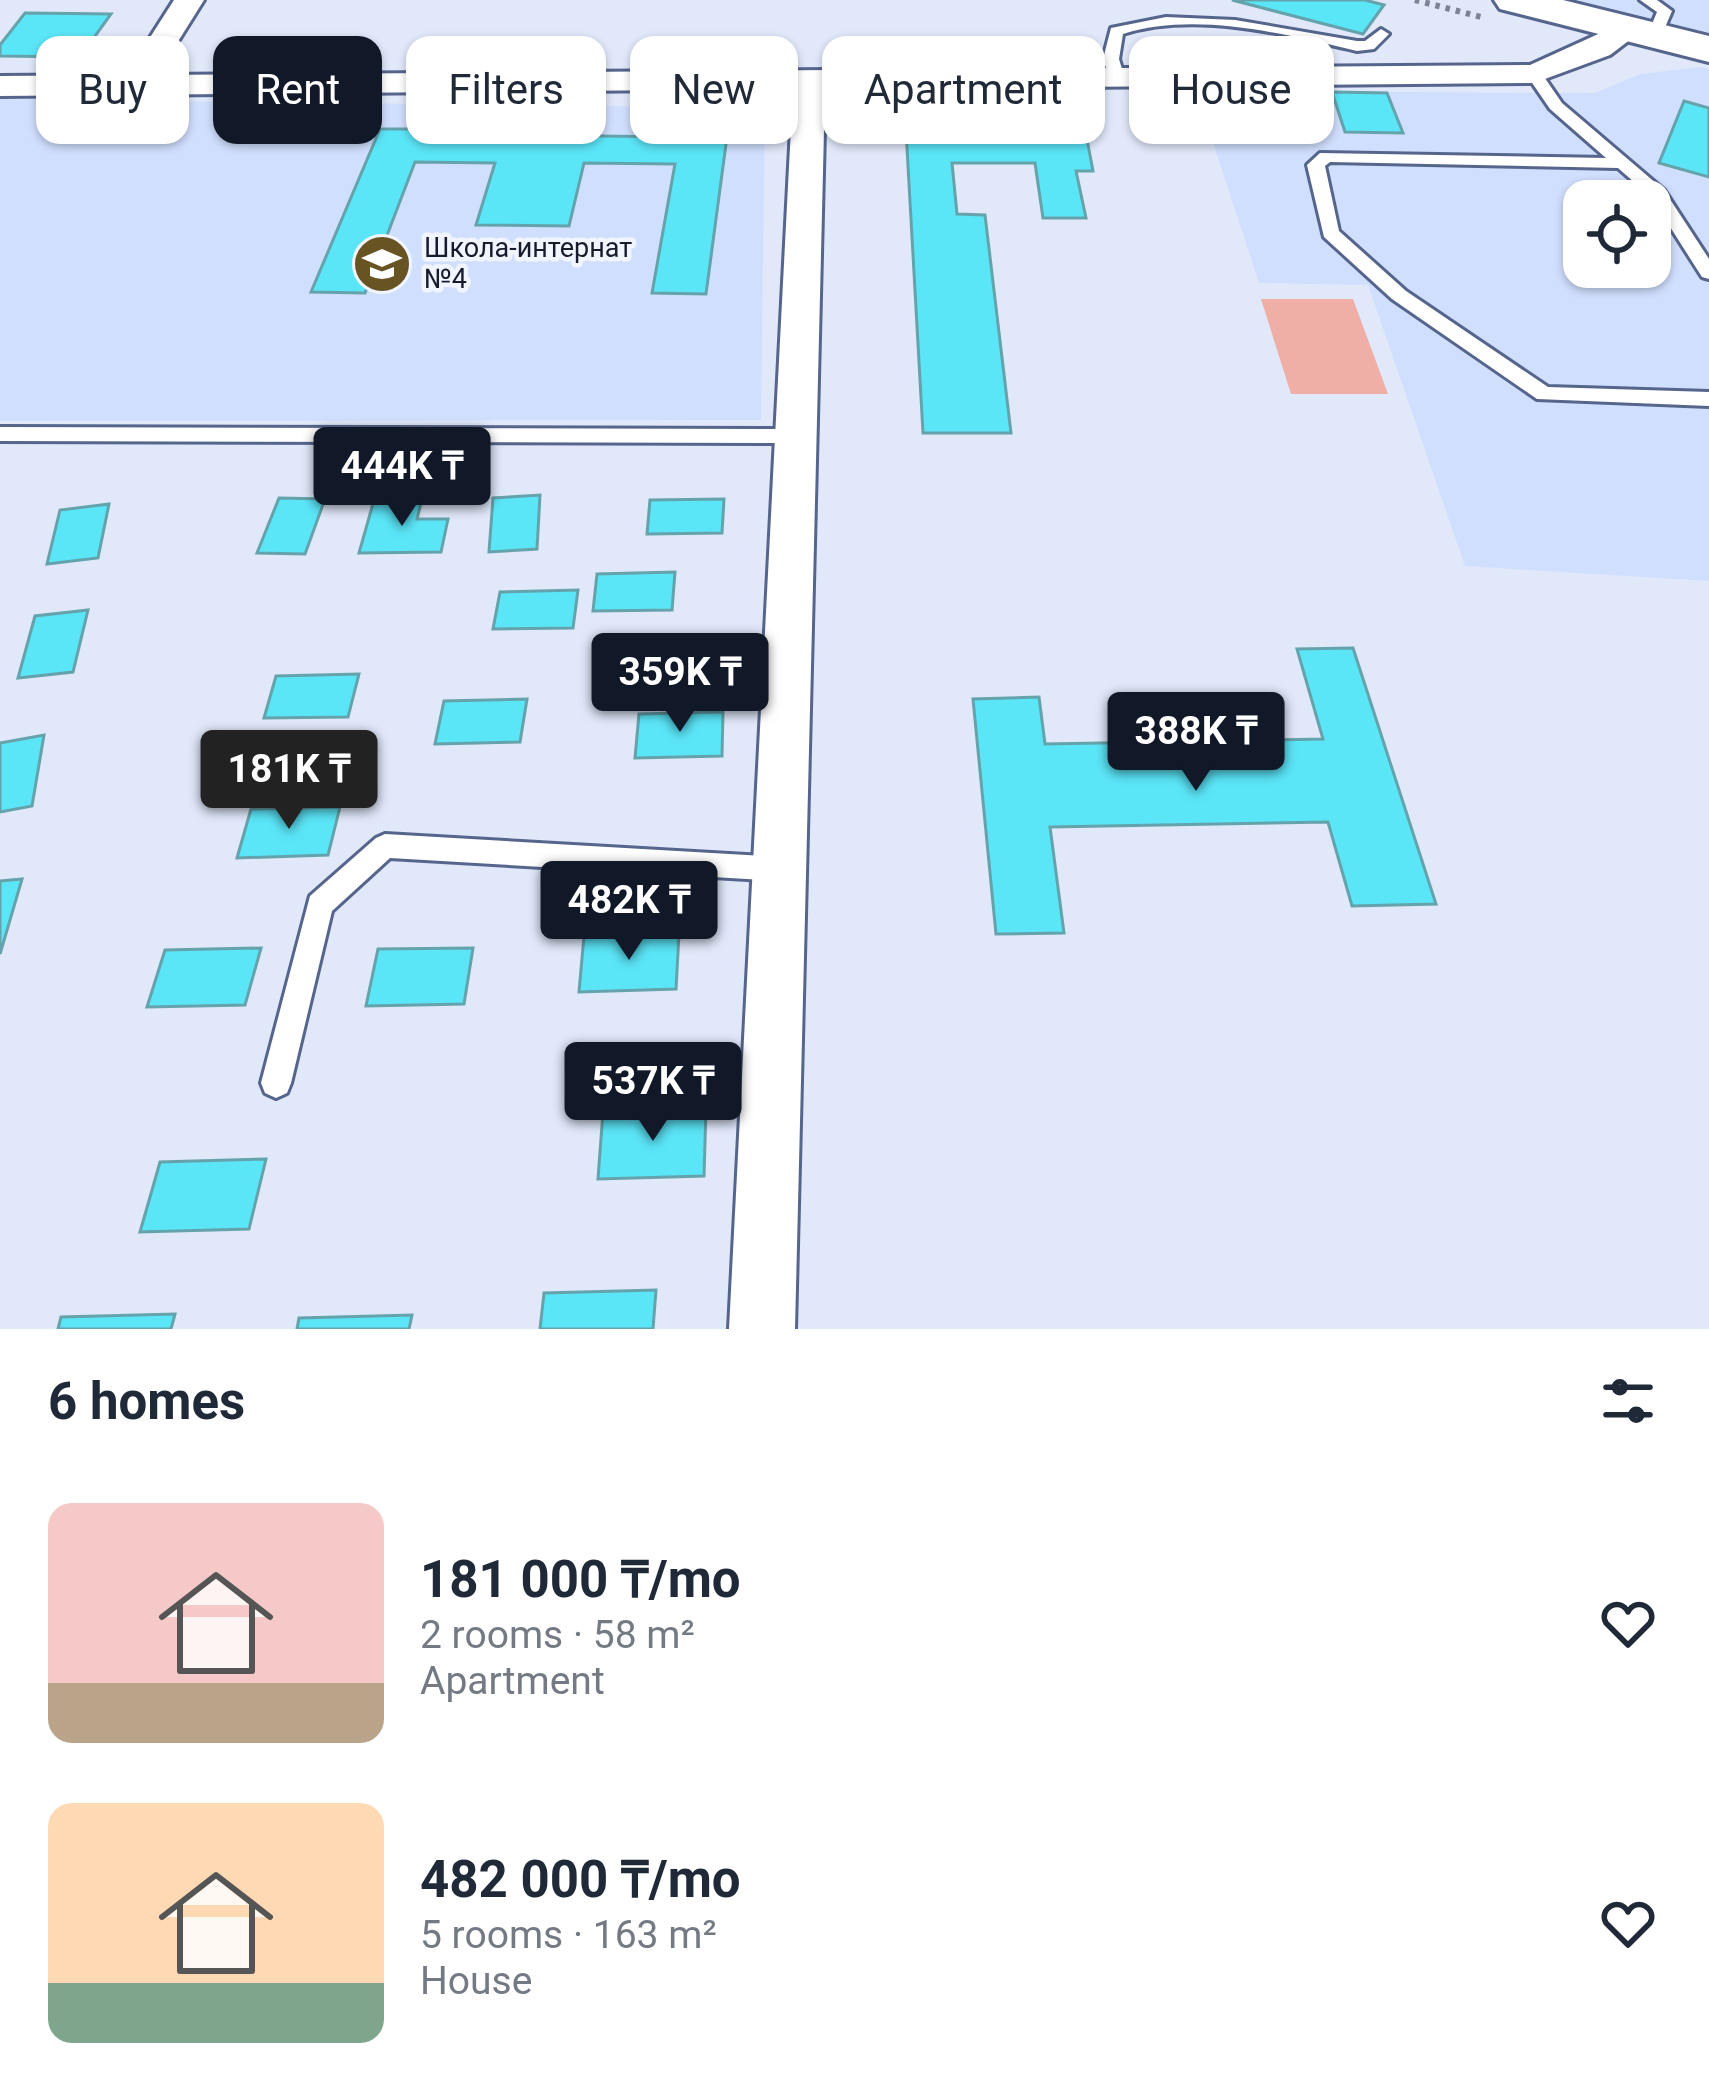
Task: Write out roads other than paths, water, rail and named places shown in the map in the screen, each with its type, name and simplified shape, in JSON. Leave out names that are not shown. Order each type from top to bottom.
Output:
[{"type":"street","points":[[167,36],[189,0]]},
{"type":"street","points":[[1514,0],[1644,22],[1709,50]]},
{"type":"street","points":[[189,85],[1534,74],[1599,48],[1644,22]]},
{"type":"street","points":[[762,1329],[809,79]]},
{"type":"street","points":[[0,86],[36,86]]},
{"type":"lane","points":[[1117,79],[1111,58],[1116,31],[1142,23],[1258,26],[1357,46],[1369,46],[1381,34]]},
{"type":"lane","points":[[1534,74],[1556,106],[1658,194],[1709,273]]},
{"type":"lane","points":[[1622,163],[1326,157],[1316,165],[1330,233],[1399,295],[1544,394],[1709,398]]},
{"type":"lane","points":[[0,434],[795,436]]},
{"type":"lane","points":[[276,1083],[320,904],[385,846],[779,869]]},
{"type":"place","name":"Школа-интернат №4","points":[[382,264]]}]
